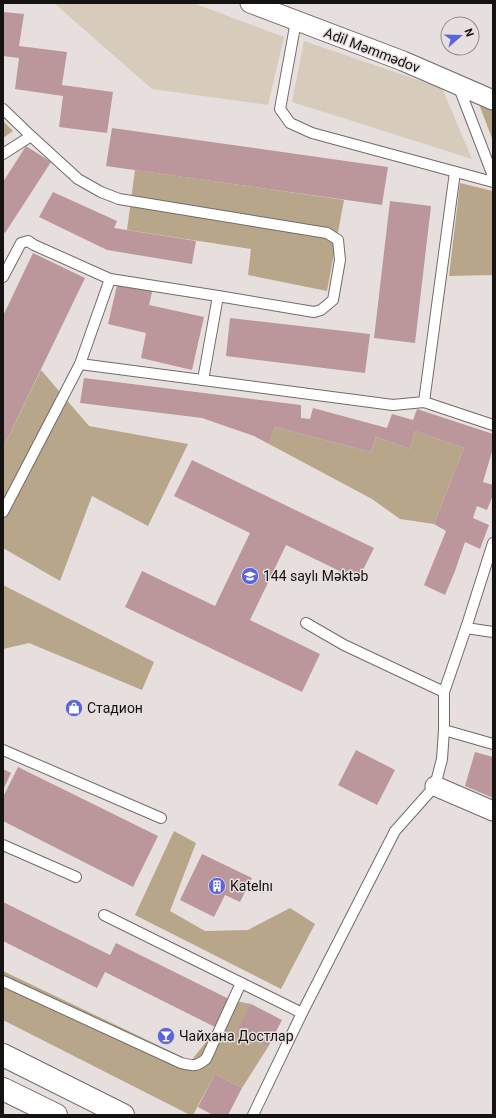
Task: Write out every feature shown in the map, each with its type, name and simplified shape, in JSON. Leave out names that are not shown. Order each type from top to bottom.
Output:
[{"type":"street","name":"Adil Məmmədov","points":[[250,3],[403,61],[493,100]]},
{"type":"street","points":[[434,786],[493,812]]},
{"type":"street","points":[[3,1055],[123,1115]]},
{"type":"street","points":[[3,1089],[56,1115]]},
{"type":"lane","points":[[296,21],[280,109],[290,123],[312,134],[493,182]]},
{"type":"lane","points":[[458,85],[493,176]]},
{"type":"lane","points":[[3,109],[78,179],[101,192],[119,199],[327,233],[338,240],[340,260],[333,300],[321,310],[314,312],[110,279],[28,241],[21,243],[3,277]]},
{"type":"lane","points":[[3,154],[31,136]]},
{"type":"lane","points":[[424,402],[455,172]]},
{"type":"lane","points":[[3,512],[80,364],[110,279]]},
{"type":"lane","points":[[203,380],[218,296]]},
{"type":"lane","points":[[80,364],[393,406],[424,402],[493,425]]},
{"type":"lane","points":[[253,1115],[302,1012],[395,831],[434,786],[442,759],[444,692],[493,543]]},
{"type":"lane","points":[[306,623],[344,646],[444,692]]},
{"type":"lane","points":[[466,628],[493,632]]},
{"type":"lane","points":[[444,730],[493,744]]},
{"type":"lane","points":[[3,750],[161,818]]},
{"type":"lane","points":[[3,845],[76,877]]},
{"type":"lane","points":[[104,915],[302,1012]]},
{"type":"lane","points":[[3,981],[181,1063],[193,1066],[200,1064],[206,1059],[241,983]]},
{"type":"shaded area","points":[[54,3],[193,3],[284,37],[268,105],[152,89]]},
{"type":"shaded area","points":[[304,41],[442,88],[472,159],[292,102]]},
{"type":"shaded area","points":[[479,104],[493,111],[493,141]]},
{"type":"shaded area","points":[[3,121],[13,131],[3,138]]},
{"type":"shaded area","points":[[135,170],[344,200],[327,291],[248,275],[251,249],[127,230]]},
{"type":"shaded area","points":[[460,183],[493,191],[493,275],[449,276]]},
{"type":"shaded area","points":[[41,370],[89,426],[188,444],[148,526],[92,496],[60,581],[3,548],[3,448]]},
{"type":"shaded area","points":[[275,427],[371,452],[376,437],[410,449],[415,431],[464,448],[434,524],[400,519],[372,499],[269,444]]},
{"type":"shaded area","points":[[3,585],[154,662],[142,690],[29,643],[3,649]]},
{"type":"shaded area","points":[[174,831],[196,843],[170,911],[205,931],[248,930],[290,908],[315,924],[281,989],[135,915]]},
{"type":"shaded area","points":[[3,971],[191,1061],[217,1028],[231,1000],[251,1004],[238,1031],[268,1047],[242,1088],[215,1074],[193,1115],[190,1115],[3,1020]]},
{"type":"building","points":[[3,12],[24,14],[19,46],[67,52],[62,85],[113,92],[107,133],[59,127],[63,96],[15,89],[19,58],[3,56]]},
{"type":"building","points":[[112,128],[388,167],[382,205],[106,166]]},
{"type":"building","points":[[26,146],[51,162],[5,233],[3,231],[3,182]]},
{"type":"building","points":[[53,192],[117,221],[114,228],[196,241],[192,264],[107,250],[39,217]]},
{"type":"building","points":[[390,201],[431,206],[415,343],[374,338]]},
{"type":"building","points":[[33,253],[85,278],[3,448],[3,316]]},
{"type":"building","points":[[118,281],[153,288],[149,305],[204,317],[192,370],[141,358],[146,333],[108,324]]},
{"type":"building","points":[[230,318],[370,334],[365,373],[226,356]]},
{"type":"building","points":[[84,378],[301,405],[301,418],[310,419],[313,408],[387,428],[392,414],[413,420],[417,409],[493,434],[493,448],[483,482],[493,485],[493,495],[487,510],[477,506],[473,518],[489,525],[480,549],[465,542],[445,595],[424,585],[446,531],[434,524],[464,448],[415,431],[410,449],[376,437],[371,452],[275,427],[269,444],[254,436],[202,418],[80,403]]},
{"type":"building","name":"144 saylı Məktəb","points":[[192,460],[374,548],[358,580],[286,545],[250,620],[320,654],[302,692],[125,607],[142,571],[215,606],[250,533],[174,496]]},
{"type":"building","points":[[356,750],[395,770],[377,805],[338,785]]},
{"type":"building","points":[[475,752],[493,757],[493,798],[465,786]]},
{"type":"building","points":[[18,767],[158,836],[133,887],[3,821],[3,797]]},
{"type":"building","points":[[3,769],[11,773],[3,790]]},
{"type":"building","name":"Katelnı","points":[[202,854],[252,878],[240,902],[225,895],[214,917],[180,900]]},
{"type":"building","points":[[3,902],[110,955],[116,943],[231,1000],[217,1028],[105,972],[97,988],[3,941]]},
{"type":"building","points":[[251,1004],[282,1020],[268,1047],[237,1031]]},
{"type":"building","points":[[215,1074],[242,1088],[228,1115],[213,1115],[198,1107]]},
{"type":"place","name":"144 saylı Məktəb","points":[[250,576]]},
{"type":"place","name":"Стадион","points":[[74,708]]},
{"type":"place","name":"Katelnı","points":[[217,886]]},
{"type":"place","name":"Чайхана Достлар","points":[[166,1036]]}]
